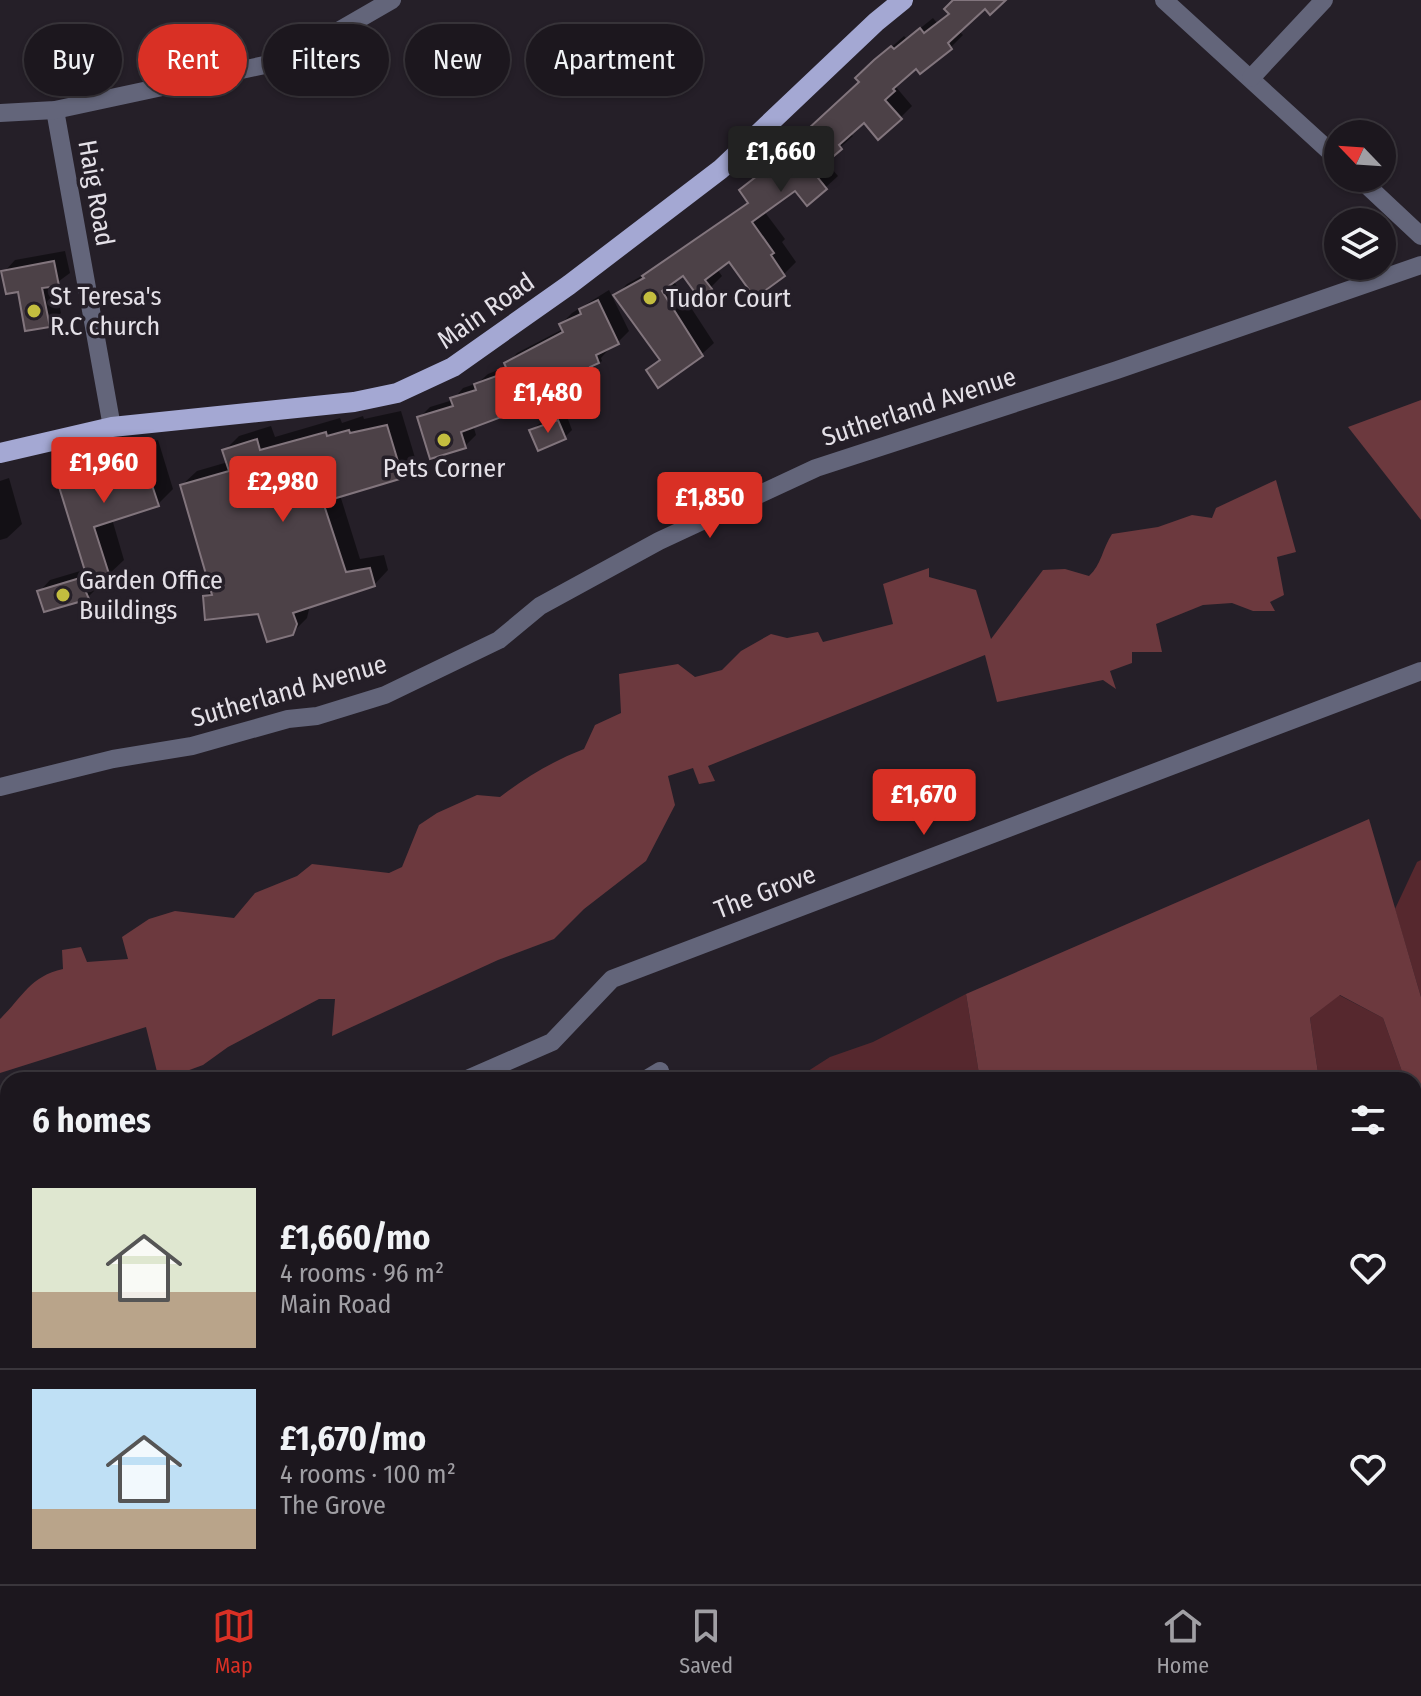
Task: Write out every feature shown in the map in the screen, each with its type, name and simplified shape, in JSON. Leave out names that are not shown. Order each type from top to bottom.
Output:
[{"type":"main road","name":"Main Road","points":[[0,453],[112,427],[354,402],[397,393],[453,367],[569,285],[721,169],[903,0]]},
{"type":"street","points":[[0,113],[55,110],[288,60],[392,0]]},
{"type":"street","points":[[1164,0],[1324,146]]},
{"type":"street","points":[[1251,78],[1324,0]]},
{"type":"street","name":"Haig Road","points":[[55,110],[112,427]]},
{"type":"street","points":[[1374,192],[1421,236]]},
{"type":"street","name":"Sutherland Avenue","points":[[0,787],[113,759],[192,746],[288,719],[317,716],[385,695],[499,640],[540,606],[659,541],[816,468],[1131,365],[1421,265]]},
{"type":"street","name":"The Grove","points":[[483,1072],[552,1042],[612,979],[1421,671]]},
{"type":"shaded area","points":[[1421,400],[1421,520],[1348,427]]},
{"type":"shaded area","points":[[1276,480],[1296,552],[1277,557],[1284,595],[1270,602],[1275,611],[1253,611],[1232,603],[1203,605],[1156,624],[1162,652],[1132,652],[1132,663],[1110,671],[1116,689],[1103,680],[997,702],[985,655],[708,766],[715,781],[699,784],[693,768],[668,776],[675,805],[646,861],[584,909],[554,939],[498,960],[332,1036],[335,999],[319,999],[228,1047],[203,1065],[184,1072],[157,1072],[146,1027],[0,1072],[0,1019],[34,982],[63,969],[62,950],[81,947],[87,962],[128,959],[122,937],[149,919],[175,911],[234,918],[255,893],[297,876],[312,864],[389,873],[402,867],[419,825],[437,813],[477,795],[500,797],[540,770],[584,749],[595,725],[621,713],[619,674],[678,664],[695,677],[722,670],[741,651],[771,634],[787,638],[818,632],[823,642],[893,624],[883,584],[929,568],[929,577],[976,590],[991,639],[1043,570],[1065,569],[1089,576],[1112,534],[1158,527],[1192,515],[1212,518],[1216,508]]},
{"type":"shaded area","points":[[1369,819],[1421,997],[1421,1072],[1402,1072],[1383,1018],[1340,995],[1310,1018],[1318,1072],[979,1072],[966,994]]},
{"type":"shaded area","points":[[1421,860],[1421,997],[1395,909],[1417,862]]},
{"type":"shaded area","points":[[966,994],[979,1072],[807,1072],[830,1057],[873,1042]]},
{"type":"shaded area","points":[[1339,995],[1383,1018],[1402,1072],[1318,1072],[1310,1018]]},
{"type":"building","points":[[953,0],[1006,0],[990,15],[985,9],[948,43],[952,49],[920,74],[916,69],[893,89],[895,91],[885,100],[902,119],[878,140],[864,123],[839,145],[842,149],[814,173],[827,189],[807,206],[795,191],[752,222],[774,253],[771,255],[785,276],[755,298],[729,262],[705,280],[712,289],[699,298],[683,276],[662,291],[703,356],[658,388],[646,370],[660,360],[613,295],[644,278],[642,276],[748,203],[739,190],[798,144],[795,141],[859,82],[855,78],[874,60],[920,28],[924,33],[949,14],[944,9]]},
{"type":"building","name":"St Teresa's R.C church","points":[[54,261],[59,286],[42,288],[50,327],[25,331],[18,292],[6,294],[1,271]]},
{"type":"building","points":[[598,300],[619,344],[596,355],[599,363],[590,367],[592,374],[572,383],[576,392],[565,398],[558,384],[518,404],[520,410],[461,432],[466,448],[430,459],[417,417],[453,406],[450,398],[476,390],[474,384],[508,372],[504,363],[563,332],[559,324],[581,314],[579,309]]},
{"type":"building","points":[[558,420],[566,439],[538,451],[529,430]]},
{"type":"building","points":[[387,425],[403,478],[323,502],[346,572],[370,568],[375,586],[293,613],[297,624],[293,635],[267,642],[258,614],[205,620],[203,596],[212,595],[180,485],[229,471],[222,450],[257,439],[260,450],[326,432],[327,436]]},
{"type":"building","points":[[142,455],[159,506],[94,527],[110,577],[89,584],[56,477],[103,462],[105,467]]},
{"type":"building","name":"Garden Office Buildings","points":[[80,578],[89,599],[44,612],[37,591]]},
{"type":"place","name":"Tudor Court","points":[[650,298]]},
{"type":"place","name":"St Teresa's R.C church","points":[[34,311]]},
{"type":"place","name":"Pets Corner","points":[[444,440]]},
{"type":"place","name":"Garden Office Buildings","points":[[63,595]]}]
